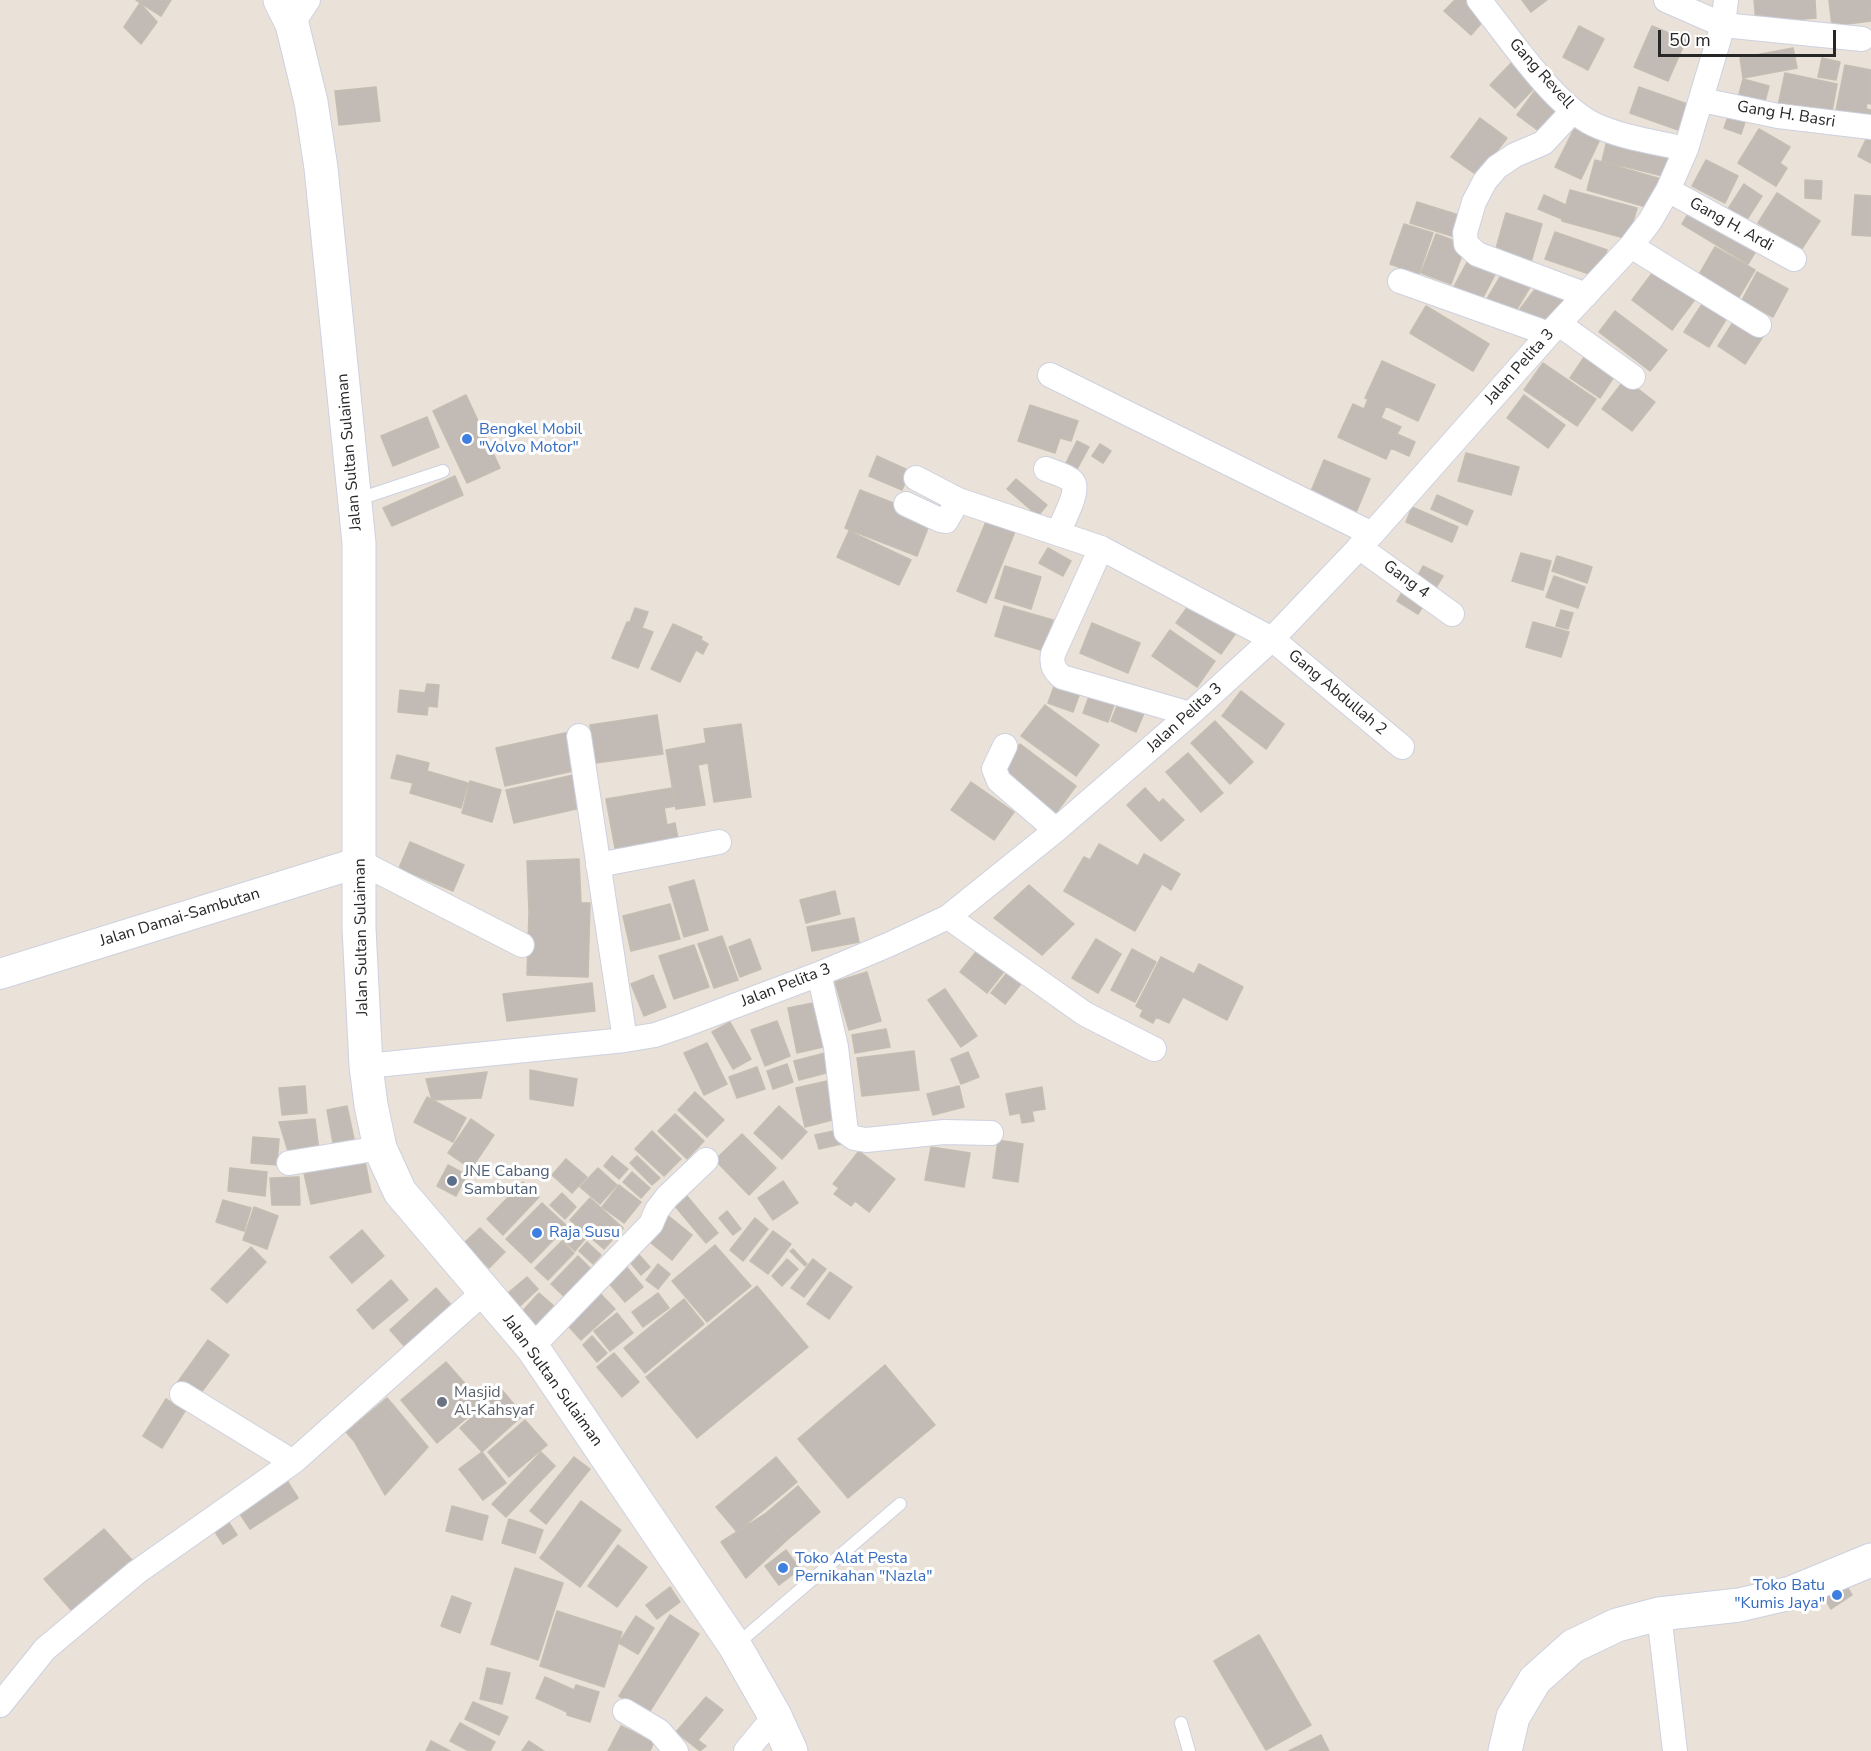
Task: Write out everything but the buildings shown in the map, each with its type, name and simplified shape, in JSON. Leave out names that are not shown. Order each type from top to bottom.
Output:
[{"type":"main road","name":"Jalan Sultan Sulaiman","points":[[293,8],[321,168],[359,543],[359,928],[366,1066],[380,1148],[400,1192],[532,1347],[735,1646],[775,1716],[791,1751]]},
{"type":"main road","points":[[1505,1751],[1513,1717],[1535,1680],[1573,1646],[1617,1625],[1659,1614],[1739,1605],[1791,1593],[1871,1560]]},
{"type":"street","name":"Gang Revell","points":[[1479,0],[1530,66],[1573,111],[1592,124],[1613,132],[1686,149]]},
{"type":"street","points":[[1666,0],[1723,25],[1862,39]]},
{"type":"street","name":"Jalan Pelita 3","points":[[366,1066],[655,1035],[819,974],[948,917],[1056,830],[1190,714],[1272,639],[1365,540],[1630,246],[1650,222],[1668,190],[1686,149],[1723,25],[1726,0]]},
{"type":"street","name":"Gang H. Basri","points":[[1702,100],[1778,116],[1871,127]]},
{"type":"street","points":[[1573,111],[1543,143],[1515,155],[1497,167],[1474,202],[1465,233],[1466,244],[1477,254],[1586,295]]},
{"type":"street","name":"Gang H. Ardi","points":[[1668,190],[1794,259]]},
{"type":"street","points":[[1630,246],[1759,325]]},
{"type":"street","points":[[1400,281],[1554,329],[1633,377]]},
{"type":"street","name":"Gang 4","points":[[1050,375],[1365,540],[1452,614]]},
{"type":"street","points":[[1046,469],[1071,480],[1074,485],[1075,493],[1058,532]]},
{"type":"street","name":"Gang Abdullah 2","points":[[916,478],[958,500],[1101,548],[1272,639],[1402,747]]},
{"type":"street","points":[[906,504],[946,521],[958,500]]},
{"type":"street","points":[[1101,548],[1053,654],[1051,663],[1055,671],[1062,677],[1190,714]]},
{"type":"street","points":[[579,736],[625,1040]]},
{"type":"street","points":[[1005,746],[994,770],[999,782],[1056,830]]},
{"type":"street","points":[[598,865],[719,842]]},
{"type":"street","points":[[360,862],[522,945]]},
{"type":"street","name":"Jalan Damai-Sambutan","points":[[0,974],[360,862]]},
{"type":"street","points":[[948,917],[1085,1014],[1154,1049]]},
{"type":"street","points":[[819,974],[836,1047],[846,1132],[855,1138],[866,1140],[944,1132],[991,1133]]},
{"type":"street","points":[[290,1163],[380,1148]]},
{"type":"street","points":[[532,1347],[651,1224],[657,1210],[667,1197],[705,1160]]},
{"type":"street","points":[[0,1705],[45,1649],[137,1572],[293,1462],[485,1291]]},
{"type":"street","points":[[182,1394],[293,1462]]},
{"type":"street","points":[[1659,1614],[1675,1751]]},
{"type":"street","points":[[625,1711],[659,1731],[676,1751]]},
{"type":"street","points":[[746,1751],[775,1716]]},
{"type":"lane","points":[[354,501],[443,471]]},
{"type":"lane","points":[[735,1646],[900,1504]]},
{"type":"lane","points":[[1181,1723],[1189,1751]]},
{"type":"place","name":"Bengkel Mobil \"Volvo Motor\"","points":[[467,439]]},
{"type":"place","name":"JNE Cabang Sambutan","points":[[452,1181]]},
{"type":"place","name":"Raja Susu","points":[[537,1233]]},
{"type":"place","name":"Masjid Al-Kahsyaf","points":[[442,1402]]},
{"type":"place","name":"Toko Alat Pesta Pernikahan \"Nazla\"","points":[[783,1568]]},
{"type":"place","name":"Toko Batu \"Kumis Jaya\"","points":[[1837,1595]]}]
